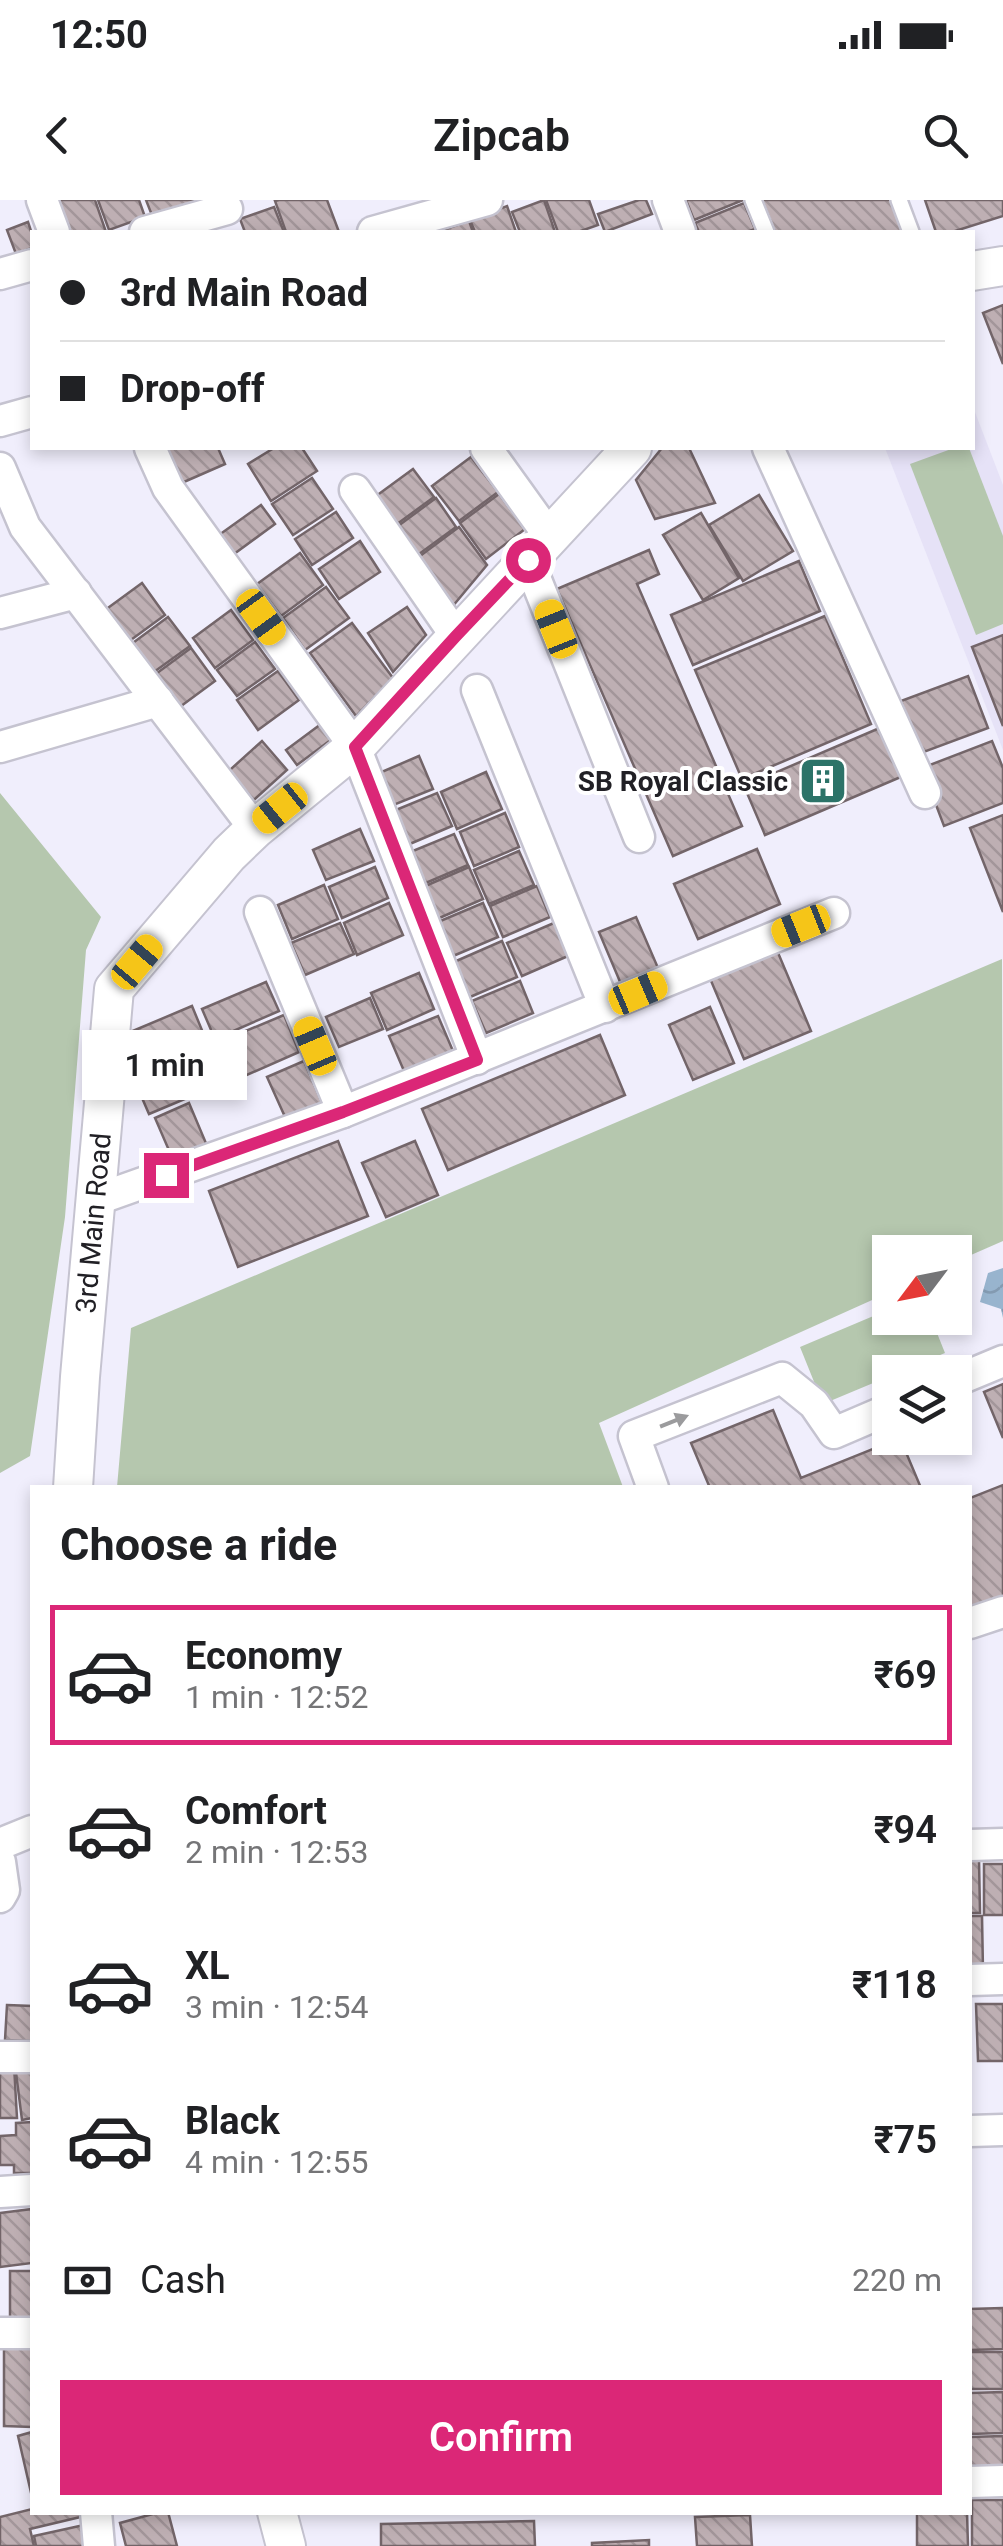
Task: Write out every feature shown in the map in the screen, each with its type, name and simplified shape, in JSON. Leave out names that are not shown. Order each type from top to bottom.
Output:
[{"type":"street","points":[[42,200],[53,230]]},
{"type":"street","points":[[380,230],[487,200]]},
{"type":"street","points":[[668,200],[679,230]]},
{"type":"street","points":[[152,230],[227,209]]},
{"type":"street","points":[[0,274],[30,266]]},
{"type":"street","points":[[975,271],[1003,266]]},
{"type":"street","points":[[0,421],[30,413]]},
{"type":"street","points":[[151,450],[168,488],[355,747],[477,1060]]},
{"type":"street","points":[[487,450],[539,548],[638,837]]},
{"type":"street","name":"3rd Main Road","points":[[73,1485],[114,989],[229,854],[355,747],[630,450]]},
{"type":"street","points":[[769,450],[925,792]]},
{"type":"street","points":[[0,468],[25,527],[254,829]]},
{"type":"street","points":[[355,490],[456,636]]},
{"type":"street","points":[[0,613],[76,593]]},
{"type":"street","points":[[477,690],[605,1007]]},
{"type":"street","points":[[0,747],[158,701]]},
{"type":"street","points":[[260,912],[343,1112]]},
{"type":"street","points":[[95,1200],[477,1060],[834,912]]},
{"type":"street","points":[[972,1374],[1003,1360]]},
{"type":"street","points":[[653,1485],[634,1436],[782,1378],[814,1404],[834,1433],[872,1417]]},
{"type":"street","points":[[972,1622],[1003,1612]]},
{"type":"street","points":[[0,1844],[30,1832]]},
{"type":"street","points":[[972,1844],[1003,1844]]},
{"type":"street","points":[[0,1862],[4,1890],[0,1897]]},
{"type":"street","points":[[972,1980],[1003,1979]]},
{"type":"street","points":[[0,2057],[30,2056]]},
{"type":"street","points":[[972,2131],[1003,2130]]},
{"type":"street","points":[[0,2192],[30,2190]]},
{"type":"street","points":[[0,2334],[30,2334]]},
{"type":"street","points":[[972,2482],[1003,2481]]},
{"type":"street","points":[[96,2515],[99,2546]]},
{"type":"street","points":[[279,2515],[286,2546]]},
{"type":"lane","points":[[753,200],[765,230]]},
{"type":"lane","points":[[899,200],[910,230]]},
{"type":"shaded area","points":[[975,412],[1003,485],[1003,750],[886,450],[975,450]]},
{"type":"green space","points":[[948,450],[970,450],[1003,536],[1003,624],[976,635],[910,464]]},
{"type":"green space","points":[[0,793],[101,917],[86,950],[65,1217],[30,1456],[0,1473]]},
{"type":"green space","points":[[1002,959],[1003,1241],[972,1255],[972,1235],[872,1235],[872,1300],[599,1423],[622,1485],[117,1485],[131,1328]]},
{"type":"green space","points":[[872,1317],[872,1335],[938,1335],[945,1353],[872,1355],[872,1384],[823,1404],[800,1347]]},
{"type":"water","points":[[1003,1268],[1003,1318],[1001,1309],[980,1302],[988,1273]]},
{"type":"building","points":[[51,200],[95,200],[105,230],[62,230]]},
{"type":"building","points":[[98,200],[139,200],[145,217],[109,230]]},
{"type":"building","points":[[146,200],[217,200],[155,223]]},
{"type":"building","points":[[327,200],[338,230],[285,230],[275,201]]},
{"type":"building","points":[[544,200],[554,230],[519,230],[512,212]]},
{"type":"building","points":[[546,200],[589,200],[598,225],[584,230],[557,230]]},
{"type":"building","points":[[646,200],[652,214],[604,230],[598,214]]},
{"type":"building","points":[[686,200],[743,200],[694,220]]},
{"type":"building","points":[[762,200],[894,200],[906,230],[774,230]]},
{"type":"building","points":[[925,200],[1003,200],[1003,216],[958,230],[935,230]]},
{"type":"building","points":[[744,203],[755,229],[698,230],[695,223]]},
{"type":"building","points":[[507,206],[515,230],[474,230],[470,220]]},
{"type":"building","points":[[274,207],[283,230],[244,230],[240,219]]},
{"type":"building","points":[[469,221],[472,230],[443,230]]},
{"type":"building","points":[[28,222],[30,249],[16,254],[7,230]]},
{"type":"building","points":[[1003,305],[1003,364],[983,313]]},
{"type":"building","points":[[162,450],[219,450],[225,464],[177,485]]},
{"type":"building","points":[[271,450],[303,450],[317,471],[271,501],[248,464]]},
{"type":"building","points":[[660,450],[690,450],[715,503],[655,519],[636,480]]},
{"type":"building","points":[[471,457],[498,492],[459,521],[432,486]]},
{"type":"building","points":[[413,469],[434,497],[393,527],[372,499]]},
{"type":"building","points":[[312,478],[333,509],[293,535],[272,504]]},
{"type":"building","points":[[499,494],[525,529],[486,559],[460,523]]},
{"type":"building","points":[[759,495],[793,551],[743,581],[709,525]]},
{"type":"building","points":[[436,498],[456,527],[415,557],[394,529]]},
{"type":"building","points":[[261,505],[275,524],[234,554],[219,535]]},
{"type":"building","points":[[336,512],[353,538],[312,565],[295,539]]},
{"type":"building","points":[[701,513],[739,578],[703,600],[663,535]]},
{"type":"building","points":[[459,527],[487,565],[452,607],[416,559]]},
{"type":"building","points":[[360,541],[380,572],[339,599],[319,569]]},
{"type":"building","points":[[649,550],[659,574],[637,584],[742,826],[673,856],[557,589]]},
{"type":"building","points":[[300,553],[323,585],[281,616],[257,584]]},
{"type":"building","points":[[799,561],[820,611],[693,665],[671,615]]},
{"type":"building","points":[[142,583],[165,615],[124,645],[101,613]]},
{"type":"building","points":[[326,587],[349,618],[305,650],[283,618]]},
{"type":"building","points":[[407,607],[426,635],[393,672],[368,633]]},
{"type":"building","points":[[231,610],[253,640],[215,668],[193,638]]},
{"type":"building","points":[[825,616],[871,724],[742,779],[695,670]]},
{"type":"building","points":[[168,617],[190,646],[147,677],[126,648]]},
{"type":"building","points":[[352,623],[393,678],[356,716],[310,653]]},
{"type":"building","points":[[1003,635],[1003,726],[972,647]]},
{"type":"building","points":[[255,642],[275,669],[237,696],[217,670]]},
{"type":"building","points":[[191,648],[215,681],[173,712],[149,679]]},
{"type":"building","points":[[278,671],[299,700],[258,730],[237,700]]},
{"type":"building","points":[[968,676],[988,728],[921,753],[901,701]]},
{"type":"building","points":[[321,724],[332,739],[297,765],[286,750]]},
{"type":"building","name":"SB Royal Classic","points":[[882,727],[903,776],[765,835],[744,786]]},
{"type":"building","points":[[262,741],[287,770],[246,807],[221,778]]},
{"type":"building","points":[[992,741],[1003,768],[1003,803],[944,826],[922,768]]},
{"type":"building","points":[[419,756],[433,789],[391,806],[377,774]]},
{"type":"building","points":[[486,772],[502,809],[457,829],[441,792]]},
{"type":"building","points":[[437,793],[452,826],[405,846],[391,812]]},
{"type":"building","points":[[505,813],[519,847],[474,866],[460,832]]},
{"type":"building","points":[[1003,815],[1003,912],[970,828]]},
{"type":"building","points":[[360,829],[374,861],[326,880],[313,850]]},
{"type":"building","points":[[454,834],[468,865],[421,885],[408,853]]},
{"type":"building","points":[[757,849],[780,904],[698,939],[674,884]]},
{"type":"building","points":[[519,851],[534,885],[489,904],[474,870]]},
{"type":"building","points":[[375,867],[388,898],[342,918],[329,887]]},
{"type":"building","points":[[469,867],[483,899],[437,919],[423,887]]},
{"type":"building","points":[[324,885],[338,919],[292,939],[278,905]]},
{"type":"building","points":[[537,886],[550,917],[503,937],[490,906]]},
{"type":"building","points":[[389,903],[403,935],[357,955],[344,923]]},
{"type":"building","points":[[483,903],[498,937],[453,956],[438,922]]},
{"type":"building","points":[[636,917],[658,968],[621,984],[599,932]]},
{"type":"building","points":[[340,923],[354,954],[305,975],[291,943]]},
{"type":"building","points":[[554,923],[568,956],[522,976],[507,943]]},
{"type":"building","points":[[502,941],[517,977],[470,997],[454,962]]},
{"type":"building","points":[[776,948],[811,1031],[744,1059],[709,976]]},
{"type":"building","points":[[419,973],[434,1009],[387,1030],[371,993]]},
{"type":"building","points":[[520,981],[533,1013],[486,1033],[472,1001]]},
{"type":"building","points":[[266,982],[279,1011],[215,1039],[202,1009]]},
{"type":"building","points":[[370,998],[383,1029],[339,1047],[326,1017]]},
{"type":"building","points":[[192,1006],[206,1040],[143,1067],[128,1033]]},
{"type":"building","points":[[710,1007],[734,1063],[693,1080],[669,1025]]},
{"type":"building","points":[[284,1015],[299,1052],[233,1081],[217,1043]]},
{"type":"building","points":[[438,1016],[453,1051],[404,1071],[389,1036]]},
{"type":"building","points":[[600,1035],[625,1095],[448,1170],[422,1109]]},
{"type":"building","points":[[209,1044],[225,1082],[149,1114],[133,1077]]},
{"type":"building","points":[[304,1061],[322,1103],[286,1119],[267,1077]]},
{"type":"building","points":[[189,1103],[208,1148],[174,1162],[155,1118]]},
{"type":"building","points":[[338,1141],[368,1216],[238,1267],[209,1191]]},
{"type":"building","points":[[415,1141],[438,1195],[386,1217],[362,1163]]},
{"type":"building","points":[[1003,1384],[1003,1438],[984,1392]]},
{"type":"building","points":[[773,1410],[801,1478],[872,1449],[872,1455],[907,1455],[920,1485],[709,1485],[691,1443]]},
{"type":"building","points":[[1003,1485],[1003,1596],[972,1609],[972,1497]]},
{"type":"building","points":[[972,1860],[979,1860],[980,1913],[972,1913]]},
{"type":"building","points":[[984,1864],[1003,1864],[1003,1915],[984,1915]]},
{"type":"building","points":[[972,1916],[982,1916],[983,1970],[972,1970]]},
{"type":"building","points":[[976,2004],[1003,2004],[1003,2061],[978,2061]]},
{"type":"building","points":[[7,2005],[30,2006],[30,2041],[5,2040]]},
{"type":"building","points":[[30,2063],[30,2118],[22,2120],[15,2065]]},
{"type":"building","points":[[14,2065],[17,2118],[0,2118],[0,2066]]},
{"type":"building","points":[[30,2122],[30,2173],[14,2173],[14,2165],[0,2165],[0,2136],[16,2135],[16,2123]]},
{"type":"building","points":[[30,2209],[30,2263],[0,2267],[0,2213]]},
{"type":"building","points":[[10,2271],[30,2271],[30,2320],[10,2320]]},
{"type":"building","points":[[1003,2308],[1003,2349],[972,2350],[972,2309]]},
{"type":"building","points":[[4,2336],[30,2337],[30,2427],[4,2426]]},
{"type":"building","points":[[972,2352],[1003,2352],[1003,2389],[972,2389]]},
{"type":"building","points":[[1003,2392],[1003,2433],[972,2434],[972,2393]]},
{"type":"building","points":[[30,2433],[30,2488],[18,2436]]},
{"type":"building","points":[[1003,2436],[1003,2472],[972,2473],[972,2437]]},
{"type":"building","points":[[972,2500],[1003,2500],[1003,2546],[972,2546]]},
{"type":"building","points":[[30,2510],[30,2515],[89,2515],[30,2529],[34,2546],[0,2546],[0,2517]]},
{"type":"building","points":[[149,2515],[169,2515],[177,2546],[126,2546],[120,2523]]},
{"type":"building","points":[[750,2515],[752,2546],[697,2546],[695,2517]]},
{"type":"building","points":[[917,2515],[967,2515],[968,2546],[917,2546]]},
{"type":"building","points":[[534,2521],[535,2546],[381,2546],[381,2524]]},
{"type":"building","points":[[84,2525],[89,2546],[36,2546],[34,2536]]},
{"type":"building","points":[[649,2540],[649,2546],[592,2546],[592,2543]]},
{"type":"place","name":"SB Royal Classic","points":[[823,781]]},
{"type":"route","points":[[166,1175],[477,1060],[355,747],[528,560]]}]
